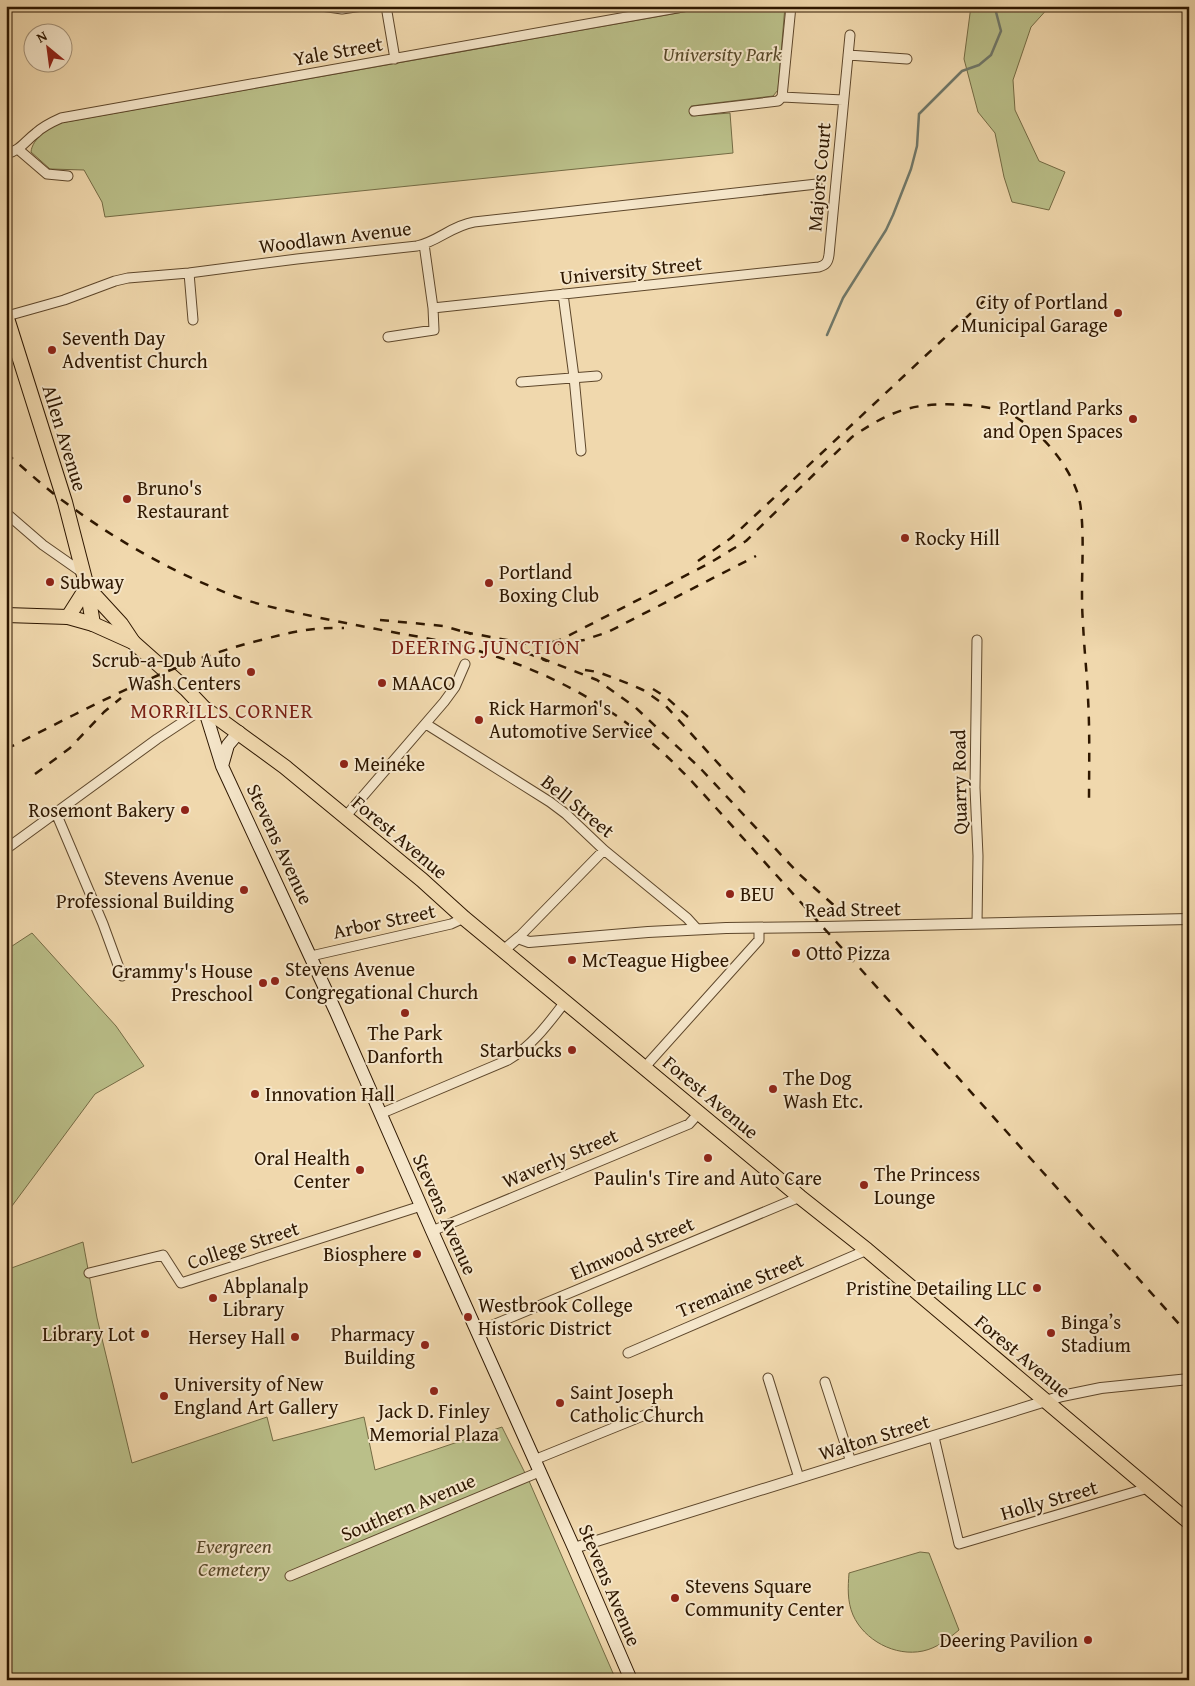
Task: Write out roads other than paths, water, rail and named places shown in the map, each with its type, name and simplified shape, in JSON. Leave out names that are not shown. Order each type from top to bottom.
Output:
[{"type":"main road","name":"Allen Avenue","points":[[6,316],[65,502],[86,580],[93,624]]},
{"type":"main road","points":[[68,617],[86,580],[134,642]]},
{"type":"main road","points":[[6,615],[68,617],[93,624],[134,642]]},
{"type":"main road","name":"Forest Avenue","points":[[134,642],[180,683],[204,708],[285,767],[422,880],[464,918],[800,1197],[867,1250],[1189,1522]]},
{"type":"main road","name":"Stevens Avenue","points":[[204,708],[222,766],[311,956],[631,1680]]},
{"type":"main road","points":[[222,766],[228,745],[239,732]]},
{"type":"street","points":[[321,6],[342,9],[362,6]]},
{"type":"street","points":[[386,6],[395,59]]},
{"type":"street","name":"Yale Street","points":[[6,154],[19,150],[37,132],[61,118],[688,6]]},
{"type":"street","points":[[694,111],[778,101],[782,97],[791,6]]},
{"type":"street","name":"Majors Court","points":[[829,258],[850,35]]},
{"type":"street","points":[[848,55],[907,59]]},
{"type":"street","points":[[782,97],[843,100]]},
{"type":"street","points":[[19,150],[47,174],[68,176]]},
{"type":"street","name":"Woodlawn Avenue","points":[[6,316],[64,300],[128,278],[188,273],[424,244],[432,242],[456,227],[474,222],[817,184]]},
{"type":"street","points":[[388,337],[434,330],[433,308],[424,244]]},
{"type":"street","name":"University Street","points":[[433,308],[819,267],[824,265],[829,258]]},
{"type":"street","points":[[188,273],[193,320]]},
{"type":"street","points":[[563,294],[581,451]]},
{"type":"street","points":[[521,382],[597,376]]},
{"type":"street","points":[[6,513],[86,580]]},
{"type":"street","name":"Quarry Road","points":[[977,640],[975,788],[978,856],[977,923]]},
{"type":"street","points":[[345,818],[426,724],[455,687],[465,664]]},
{"type":"street","points":[[6,849],[157,739],[204,708]]},
{"type":"street","name":"Bell Street","points":[[426,724],[566,814],[604,850],[687,918],[697,930]]},
{"type":"street","points":[[56,812],[103,924],[122,976]]},
{"type":"street","points":[[504,950],[604,850]]},
{"type":"street","name":"Arbor Street","points":[[311,956],[451,924],[464,918]]},
{"type":"street","name":"Read Street","points":[[518,938],[529,942],[697,930],[1189,919]]},
{"type":"street","points":[[644,1068],[759,940],[759,928]]},
{"type":"street","points":[[380,1114],[492,1067],[522,1052],[532,1043],[565,1002]]},
{"type":"street","name":"Waverly Street","points":[[432,1231],[689,1124],[699,1113]]},
{"type":"street","name":"Elmwood Street","points":[[476,1332],[800,1197]]},
{"type":"street","name":"College Street","points":[[89,1273],[164,1254],[181,1283],[421,1206]]},
{"type":"street","name":"Tremaine Street","points":[[628,1353],[867,1250]]},
{"type":"street","points":[[768,1378],[799,1478]]},
{"type":"street","name":"Walton Street","points":[[574,1548],[1045,1401],[1101,1388],[1189,1380]]},
{"type":"street","points":[[825,1382],[851,1462]]},
{"type":"street","name":"Southern Avenue","points":[[290,1576],[655,1412]]},
{"type":"street","name":"Holly Street","points":[[934,1437],[959,1544],[1148,1488]]},
{"type":"waterway","points":[[827,335],[843,298],[886,230],[893,215],[911,169],[917,146],[919,114],[962,71],[979,65],[991,55],[1001,31],[996,12],[1002,6]]},
{"type":"railway","points":[[698,561],[731,538],[985,300]]},
{"type":"railway","points":[[464,632],[533,645],[547,644],[562,639],[708,564],[746,541],[852,437],[881,419],[894,413],[920,406],[950,404],[996,409],[1024,422],[1047,443],[1066,469],[1078,496],[1082,524],[1082,609],[1089,711],[1089,804]]},
{"type":"railway","points":[[6,453],[43,485],[86,518],[127,544],[191,578],[237,597],[276,608],[453,644],[485,653],[517,664],[579,692],[635,729],[683,772],[1189,1335]]},
{"type":"railway","points":[[558,644],[584,640],[608,632],[756,556]]},
{"type":"railway","points":[[380,620],[444,626],[471,634]]},
{"type":"railway","points":[[6,749],[131,687],[228,649],[292,632],[322,628],[344,628]]},
{"type":"railway","points":[[509,646],[547,661]]},
{"type":"railway","points":[[541,658],[597,680],[635,707],[700,768],[799,874],[847,917]]},
{"type":"railway","points":[[585,670],[598,672],[632,685],[665,705],[747,795]]},
{"type":"railway","points":[[653,689],[666,697],[688,717]]},
{"type":"railway","points":[[35,774],[70,748],[104,712],[121,698]]},
{"type":"place","name":"City of Portland Municipal Garage","points":[[1118,313]]},
{"type":"place","name":"Seventh Day Adventist Church","points":[[52,350]]},
{"type":"place","name":"Portland Parks and Open Spaces","points":[[1133,419]]},
{"type":"place","name":"Bruno's Restaurant","points":[[127,499]]},
{"type":"place","name":"Rocky Hill","points":[[905,538]]},
{"type":"place","name":"Subway","points":[[50,582]]},
{"type":"place","name":"Portland Boxing Club","points":[[489,583]]},
{"type":"place","name":"Scrub-a-Dub Auto Wash Centers","points":[[251,672]]},
{"type":"place","name":"MAACO","points":[[382,683]]},
{"type":"place","name":"Rick Harmon's Automotive Service","points":[[479,720]]},
{"type":"place","name":"Meineke","points":[[344,764]]},
{"type":"place","name":"Rosemont Bakery","points":[[185,810]]},
{"type":"place","name":"Stevens Avenue Professional Building","points":[[244,890]]},
{"type":"place","name":"BEU","points":[[730,894]]},
{"type":"place","name":"Otto Pizza","points":[[796,953]]},
{"type":"place","name":"McTeague Higbee","points":[[572,960]]},
{"type":"place","name":"Stevens Avenue Congregational Church","points":[[275,981]]},
{"type":"place","name":"Grammy's House Preschool","points":[[263,983]]},
{"type":"place","name":"The Park Danforth","points":[[405,1013]]},
{"type":"place","name":"Starbucks","points":[[572,1050]]},
{"type":"place","name":"The Dog Wash Etc.","points":[[773,1089]]},
{"type":"place","name":"Innovation Hall","points":[[255,1094]]},
{"type":"place","name":"Paulin's Tire and Auto Care","points":[[708,1158]]},
{"type":"place","name":"Oral Health Center","points":[[360,1170]]},
{"type":"place","name":"The Princess Lounge","points":[[864,1185]]},
{"type":"place","name":"Biosphere","points":[[417,1254]]},
{"type":"place","name":"Pristine Detailing LLC","points":[[1037,1288]]},
{"type":"place","name":"Abplanalp Library","points":[[213,1298]]},
{"type":"place","name":"Westbrook College Historic District","points":[[468,1317]]},
{"type":"place","name":"Binga’s Stadium","points":[[1051,1333]]},
{"type":"place","name":"Library Lot","points":[[145,1334]]},
{"type":"place","name":"Hersey Hall","points":[[295,1337]]},
{"type":"place","name":"Pharmacy Building","points":[[425,1345]]},
{"type":"place","name":"Jack D. Finley Memorial Plaza","points":[[434,1391]]},
{"type":"place","name":"University of New England Art Gallery","points":[[164,1396]]},
{"type":"place","name":"Saint Joseph Catholic Church","points":[[560,1403]]},
{"type":"place","name":"Stevens Square Community Center","points":[[675,1598]]},
{"type":"place","name":"Deering Pavilion","points":[[1088,1640]]},
{"type":"district","name":"DEERING JUNCTION","points":[[486,647]]},
{"type":"district","name":"MORRILLS CORNER","points":[[222,711]]},
{"type":"park label","name":"University Park","points":[[722,54]]},
{"type":"park label","name":"Evergreen Cemetery","points":[[234,1558]]}]
